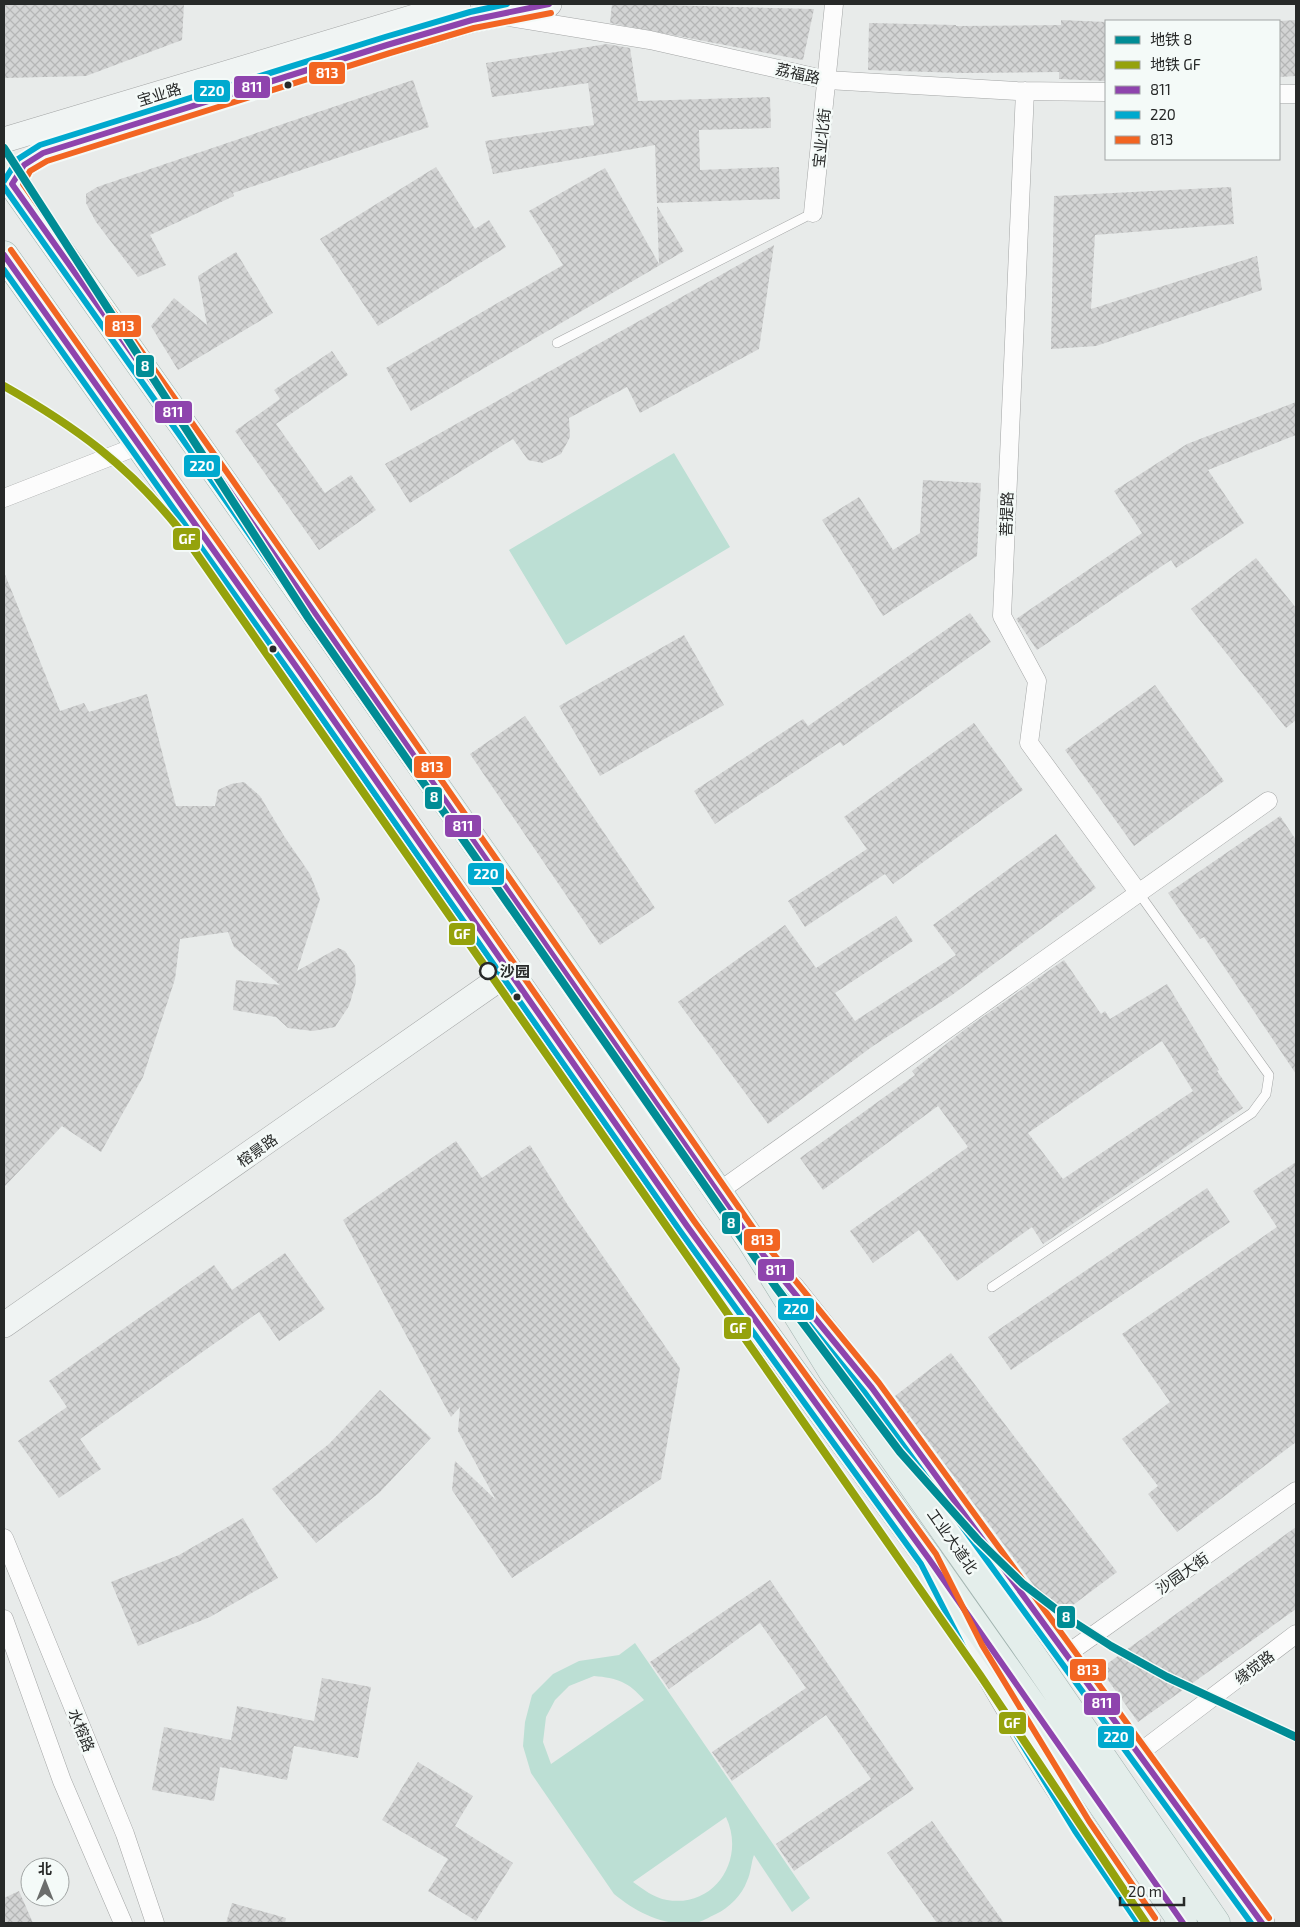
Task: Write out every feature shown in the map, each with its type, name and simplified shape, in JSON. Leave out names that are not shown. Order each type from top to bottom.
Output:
[{"type":"main road","name":"宝业路","points":[[8,178],[43,152],[387,45],[495,15],[549,4]]},
{"type":"main road","name":"宝业路","points":[[4,140],[442,5]]},
{"type":"main road","name":"工业大道北","points":[[8,178],[230,491],[752,1240],[833,1372],[1216,1923]]},
{"type":"main road","name":"工业大道北","points":[[4,255],[140,445],[687,1226],[929,1559],[1088,1784],[1183,1923]]},
{"type":"main road","name":"榕景路","points":[[4,1325],[509,972]]},
{"type":"main road","points":[[752,1240],[872,1388],[1262,1923]]},
{"type":"main road","points":[[929,1559],[974,1649],[1082,1826],[1148,1923]]},
{"type":"street","name":"宝业北街","points":[[813,213],[834,4]]},
{"type":"street","name":"荔福路","points":[[495,15],[650,40],[827,80],[1026,91],[1105,92]]},
{"type":"street","name":"菩提路","points":[[1026,91],[1002,616],[1037,681],[1029,743],[1138,892]]},
{"type":"street","points":[[1280,94],[1296,94]]},
{"type":"street","points":[[4,498],[140,445]]},
{"type":"street","points":[[718,1192],[1268,801]]},
{"type":"street","name":"沙园大街","points":[[1067,1654],[1296,1491]]},
{"type":"street","name":"水榕路","points":[[4,1538],[125,1834],[155,1923]]},
{"type":"street","points":[[4,1619],[62,1782],[123,1923]]},
{"type":"street","name":"缘觉路","points":[[1139,1753],[1296,1634]]},
{"type":"lane","points":[[558,343],[813,213]]},
{"type":"lane","points":[[992,1287],[1252,1113],[1266,1094],[1268,1075],[1138,892]]},
{"type":"green space","points":[[674,453],[730,547],[566,645],[509,550]]},
{"type":"green space","points":[[635,1643],[810,1898],[792,1912],[754,1855],[748,1878],[742,1891],[730,1905],[703,1921],[684,1924],[672,1923],[641,1912],[614,1894],[531,1773],[523,1746],[525,1722],[532,1695],[553,1674],[579,1661],[619,1655]],"holes":[[[594,1676],[622,1682],[633,1689],[644,1700],[551,1764],[543,1742],[546,1717],[555,1700],[569,1686]],[[726,1817],[731,1833],[732,1849],[729,1864],[722,1877],[712,1888],[699,1896],[684,1900],[667,1900],[653,1895],[633,1882]]]},
{"type":"building","points":[[4,4],[184,4],[182,40],[86,76],[4,78]]},
{"type":"building","points":[[612,4],[814,9],[803,60],[610,23]]},
{"type":"building","points":[[1061,20],[1105,22],[1105,81],[1059,79],[1059,72],[962,73],[868,70],[869,23],[956,26],[1061,25]]},
{"type":"building","points":[[1296,20],[1296,76],[1280,77],[1280,21]]},
{"type":"building","points":[[607,44],[630,48],[638,101],[770,97],[771,128],[699,130],[700,170],[779,167],[780,199],[657,203],[655,145],[493,174],[485,141],[594,125],[588,83],[492,97],[486,63]]},
{"type":"building","points":[[413,80],[429,127],[233,193],[234,196],[150,235],[166,265],[138,277],[96,222],[86,203],[86,194],[97,187]]},
{"type":"building","points":[[436,167],[475,229],[489,220],[506,247],[378,326],[320,239]]},
{"type":"building","points":[[605,168],[659,264],[657,206],[684,251],[411,411],[386,368],[563,265],[529,211]]},
{"type":"building","points":[[1231,187],[1234,224],[1095,235],[1091,309],[1257,256],[1262,290],[1096,346],[1051,349],[1054,196]]},
{"type":"building","points":[[774,245],[759,349],[640,413],[627,387],[569,418],[570,437],[561,454],[542,463],[528,460],[513,439],[410,503],[385,464]]},
{"type":"building","points":[[236,252],[273,313],[178,370],[151,326],[174,298],[207,325],[198,276]]},
{"type":"building","points":[[332,351],[348,375],[276,424],[325,493],[351,475],[376,510],[319,550],[235,431],[280,399],[274,390]]},
{"type":"building","points":[[1296,402],[1296,435],[1208,470],[1244,523],[1176,568],[1171,560],[1037,650],[1016,619],[1142,533],[1114,491],[1187,444]]},
{"type":"building","points":[[923,480],[981,483],[977,556],[883,616],[822,520],[859,497],[893,550],[920,533]]},
{"type":"building","points":[[1256,558],[1296,608],[1296,720],[1286,728],[1191,609]]},
{"type":"building","points":[[4,572],[60,711],[84,703],[89,712],[147,694],[176,806],[215,806],[218,790],[231,784],[244,782],[260,796],[310,874],[320,899],[297,971],[338,948],[345,951],[355,966],[356,982],[349,1006],[335,1027],[313,1031],[288,1028],[276,1017],[233,1010],[236,980],[280,985],[234,947],[228,932],[180,939],[175,979],[143,1077],[101,1152],[62,1126],[4,1187]]},
{"type":"building","points":[[970,613],[991,642],[843,746],[840,742],[715,824],[694,791],[803,719],[808,726]]},
{"type":"building","points":[[684,635],[724,705],[600,776],[559,706]]},
{"type":"building","points":[[1155,685],[1224,781],[1134,846],[1065,750]]},
{"type":"building","points":[[525,716],[655,908],[600,945],[470,754]]},
{"type":"building","points":[[974,723],[1023,790],[893,884],[885,874],[805,927],[788,901],[867,849],[844,817]]},
{"type":"building","points":[[1280,816],[1296,840],[1296,1074],[1204,937],[1200,939],[1168,893]]},
{"type":"building","points":[[1056,834],[1096,888],[952,995],[873,1046],[768,1124],[678,1002],[785,925],[816,968],[896,916],[913,941],[835,993],[855,1021],[956,955],[933,925]]},
{"type":"building","points":[[1064,960],[1101,1014],[1105,1011],[1110,1019],[1167,984],[1219,1070],[1217,1071],[1243,1108],[1043,1244],[1032,1227],[957,1281],[919,1230],[873,1263],[850,1231],[968,1147],[938,1106],[823,1190],[800,1158],[915,1075],[912,1071],[964,1030]],"holes":[[[1162,1041],[1193,1091],[1063,1179],[1028,1133]]]},
{"type":"building","points":[[456,1141],[482,1178],[530,1145],[569,1207],[680,1368],[661,1479],[512,1578],[452,1490],[455,1461],[496,1500],[458,1431],[460,1407],[451,1417],[343,1220]]},
{"type":"building","points":[[1296,1162],[1296,1442],[1177,1532],[1148,1494],[1158,1486],[1122,1439],[1170,1402],[1122,1334],[1277,1227],[1253,1191]]},
{"type":"building","points":[[1207,1188],[1230,1222],[1011,1370],[988,1337]]},
{"type":"building","points":[[285,1253],[325,1309],[279,1341],[259,1312],[80,1439],[101,1469],[59,1498],[18,1441],[67,1407],[49,1381],[214,1265],[232,1290]]},
{"type":"building","points":[[951,1353],[1117,1572],[1057,1617],[895,1396]]},
{"type":"building","points":[[380,1390],[431,1438],[379,1493],[316,1543],[272,1489],[329,1444]]},
{"type":"building","points":[[243,1518],[278,1578],[210,1617],[138,1646],[111,1582],[179,1555]]},
{"type":"building","points":[[1296,1527],[1296,1609],[1138,1722],[1100,1669]]},
{"type":"building","points":[[770,1580],[914,1789],[794,1871],[776,1844],[871,1779],[826,1715],[732,1781],[712,1752],[806,1688],[760,1623],[669,1689],[650,1662]]},
{"type":"building","points":[[322,1678],[371,1687],[358,1758],[294,1746],[287,1780],[220,1767],[214,1801],[152,1790],[164,1727],[231,1740],[237,1706],[314,1721]]},
{"type":"building","points":[[418,1762],[473,1796],[455,1826],[513,1863],[476,1921],[428,1891],[448,1859],[382,1820]]},
{"type":"building","points":[[932,1821],[1004,1923],[937,1923],[887,1853]]},
{"type":"building","points":[[19,1891],[20,1907],[26,1907],[33,1923],[4,1923],[4,1898]]},
{"type":"building","points":[[232,1903],[286,1918],[285,1923],[226,1923]]},
{"type":"metro line","name":"8","points":[[4,148],[309,619],[775,1286],[900,1452],[978,1540],[1023,1584],[1066,1617],[1111,1646],[1167,1677],[1296,1737]]},
{"type":"metro line","name":"GF","points":[[4,386],[78,432],[100,449],[141,486],[180,530],[980,1675],[1146,1923]]},
{"type":"transit line","name":"220","points":[[4,181],[18,159],[40,145],[385,37],[470,12],[507,4]]},
{"type":"transit line","name":"811","points":[[549,4],[472,20],[387,45],[43,153],[24,165],[12,184],[224,483],[751,1240],[872,1388],[1262,1923]]},
{"type":"transit line","name":"813","points":[[551,13],[474,28],[47,161],[30,171],[23,184],[231,478],[758,1235],[879,1383],[1269,1918]]},
{"type":"transit line","name":"220","points":[[4,187],[217,488],[744,1245],[865,1393],[1251,1923]]},
{"type":"transit line","name":"813","points":[[11,250],[307,667],[694,1221],[936,1554],[982,1645],[1089,1821],[1155,1918]]},
{"type":"transit line","name":"811","points":[[4,255],[300,672],[687,1226],[929,1559],[1183,1923]]},
{"type":"transit line","name":"220","points":[[4,270],[293,677],[680,1231],[921,1564],[967,1654],[1075,1831],[1138,1923]]},
{"type":"place","name":"沙园","points":[[488,971]]}]
